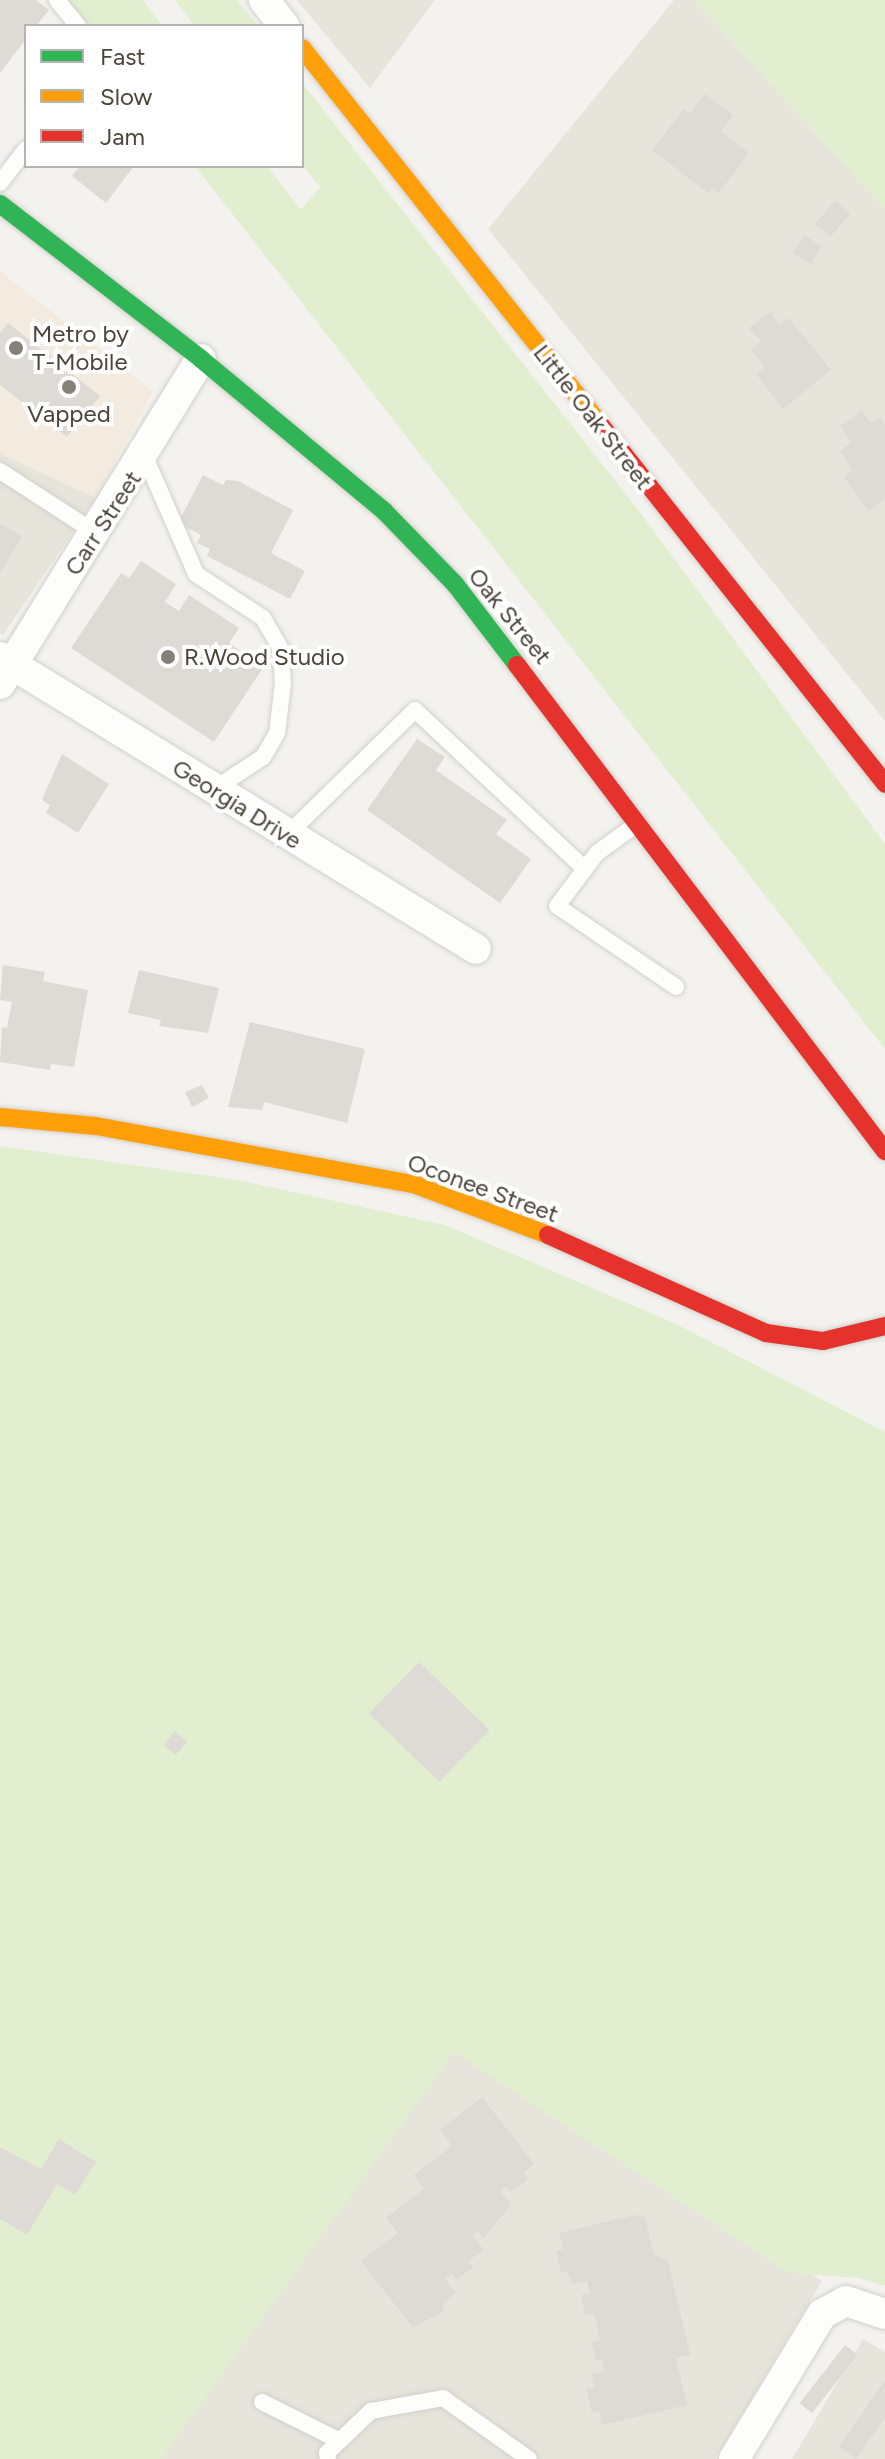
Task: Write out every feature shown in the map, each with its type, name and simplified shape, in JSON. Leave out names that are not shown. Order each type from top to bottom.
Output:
[{"type":"street","points":[[264,0],[282,24]]},
{"type":"street","name":"Little Oak Street","points":[[304,51],[885,784]]},
{"type":"street","name":"Oak Street","points":[[0,204],[201,359],[384,511],[455,584],[885,1151]]},
{"type":"street","name":"Carr Street","points":[[4,668],[145,457],[201,359]]},
{"type":"street","name":"Georgia Drive","points":[[4,668],[476,949]]},
{"type":"street","name":"Oconee Street","points":[[0,1117],[96,1126],[416,1185],[541,1232],[766,1333],[823,1341],[885,1326]]},
{"type":"street","points":[[734,2459],[822,2314],[846,2301],[885,2314]]},
{"type":"lane","points":[[57,0],[76,24]]},
{"type":"lane","points":[[0,183],[24,152]]},
{"type":"lane","points":[[145,457],[196,574],[263,618],[281,649],[283,683],[277,733],[263,757],[213,790]]},
{"type":"lane","points":[[0,471],[96,533]]},
{"type":"lane","points":[[287,835],[415,710],[585,869]]},
{"type":"lane","points":[[639,823],[597,853],[557,906],[676,987]]},
{"type":"lane","points":[[328,2459],[327,2453],[371,2411],[443,2398],[529,2459]]},
{"type":"lane","points":[[262,2402],[340,2441]]},
{"type":"shaded area","points":[[297,0],[435,0],[370,88]]},
{"type":"shaded area","points":[[674,0],[694,0],[885,209],[885,721],[488,229]]},
{"type":"shaded area","points":[[0,271],[153,391],[96,498],[0,453]]},
{"type":"shaded area","points":[[0,453],[96,498],[3,635],[0,633]]},
{"type":"shaded area","points":[[449,2039],[822,2281],[715,2459],[154,2459]]},
{"type":"shaded area","points":[[863,2339],[885,2352],[885,2459],[792,2459]]},
{"type":"green space","points":[[58,0],[143,0],[161,24],[78,24]]},
{"type":"green space","points":[[175,0],[237,0],[256,24],[193,24]]},
{"type":"green space","points":[[694,0],[885,0],[885,209]]},
{"type":"green space","points":[[304,86],[639,511],[885,844],[885,1049],[197,168],[269,168],[301,210],[320,187],[304,167]]},
{"type":"green space","points":[[0,1146],[238,1180],[445,1225],[674,1323],[885,1432],[885,2286],[858,2278],[788,2273],[454,2052],[161,2459],[0,2459]]},
{"type":"building","points":[[0,0],[36,0],[49,10],[38,24],[24,24],[24,42],[0,73]]},
{"type":"building","points":[[705,94],[733,115],[721,131],[749,153],[719,193],[712,188],[709,194],[652,150],[684,109],[690,113]]},
{"type":"building","points":[[78,168],[132,168],[106,203],[72,176]]},
{"type":"building","points":[[835,201],[850,214],[830,237],[815,224]]},
{"type":"building","points":[[805,235],[822,247],[810,264],[793,252]]},
{"type":"building","points":[[770,312],[780,325],[789,318],[831,370],[783,409],[756,374],[765,367],[751,350],[761,341],[749,328]]},
{"type":"building","points":[[8,323],[100,396],[67,437],[0,385],[0,333]]},
{"type":"building","points":[[862,411],[871,423],[880,417],[885,425],[885,499],[868,511],[844,477],[853,470],[840,451],[851,443],[840,426]]},
{"type":"building","points":[[203,475],[223,485],[226,480],[238,481],[293,510],[271,553],[305,571],[290,599],[207,556],[210,549],[197,543],[201,535],[178,523]]},
{"type":"building","points":[[0,524],[22,536],[0,574]]},
{"type":"building","name":"R.Wood Studio","points":[[141,561],[176,584],[165,602],[179,611],[189,595],[239,628],[229,643],[264,666],[214,742],[71,648],[121,573],[129,578]]},
{"type":"building","points":[[417,739],[445,757],[436,770],[507,820],[496,834],[531,859],[500,903],[367,810]]},
{"type":"building","points":[[62,754],[109,784],[78,833],[46,813],[50,805],[42,800]]},
{"type":"building","points":[[3,965],[45,972],[43,981],[88,990],[74,1067],[51,1064],[50,1070],[0,1062],[2,1027],[7,1028],[12,1002],[0,1000]]},
{"type":"building","points":[[139,970],[219,988],[208,1033],[159,1026],[161,1020],[128,1013]]},
{"type":"building","points":[[250,1022],[365,1049],[347,1123],[264,1102],[262,1110],[228,1107]]},
{"type":"building","points":[[202,1085],[209,1098],[192,1107],[185,1092]]},
{"type":"building","points":[[419,1662],[489,1730],[439,1782],[369,1714]]},
{"type":"building","points":[[175,1731],[187,1741],[176,1755],[163,1745]]},
{"type":"building","points":[[482,2097],[534,2164],[523,2172],[528,2179],[511,2192],[506,2186],[500,2191],[511,2205],[483,2238],[478,2231],[473,2236],[484,2250],[468,2261],[473,2267],[456,2280],[452,2274],[445,2279],[456,2293],[442,2305],[445,2310],[413,2328],[361,2261],[398,2233],[386,2218],[424,2189],[414,2175],[452,2146],[440,2130]]},
{"type":"building","points":[[59,2139],[96,2162],[75,2195],[57,2184],[27,2235],[0,2219],[0,2147],[41,2169]]},
{"type":"building","points":[[635,2215],[645,2217],[654,2255],[668,2260],[690,2355],[676,2358],[687,2405],[602,2425],[599,2411],[592,2413],[586,2388],[594,2387],[591,2374],[605,2371],[602,2360],[596,2361],[591,2342],[600,2340],[594,2313],[585,2315],[581,2295],[590,2293],[587,2281],[572,2284],[568,2271],[561,2273],[556,2251],[563,2249],[559,2233]]},
{"type":"building","points":[[845,2345],[858,2355],[812,2413],[799,2403]]},
{"type":"building","points":[[885,2380],[885,2418],[856,2459],[839,2447]]},
{"type":"traffic: fast","points":[[0,204],[201,359],[384,511],[455,584],[517,665]]},
{"type":"traffic: slow","points":[[304,51],[600,424]]},
{"type":"traffic: slow","points":[[0,1117],[96,1126],[416,1185],[548,1235]]},
{"type":"traffic: jam","points":[[600,424],[885,784]]},
{"type":"traffic: jam","points":[[517,665],[885,1151]]},
{"type":"traffic: jam","points":[[548,1235],[766,1333],[823,1341],[885,1326]]},
{"type":"place","name":"Metro by T-Mobile","points":[[16,348]]},
{"type":"place","name":"Vapped","points":[[69,387]]},
{"type":"place","name":"R.Wood Studio","points":[[168,657]]}]
